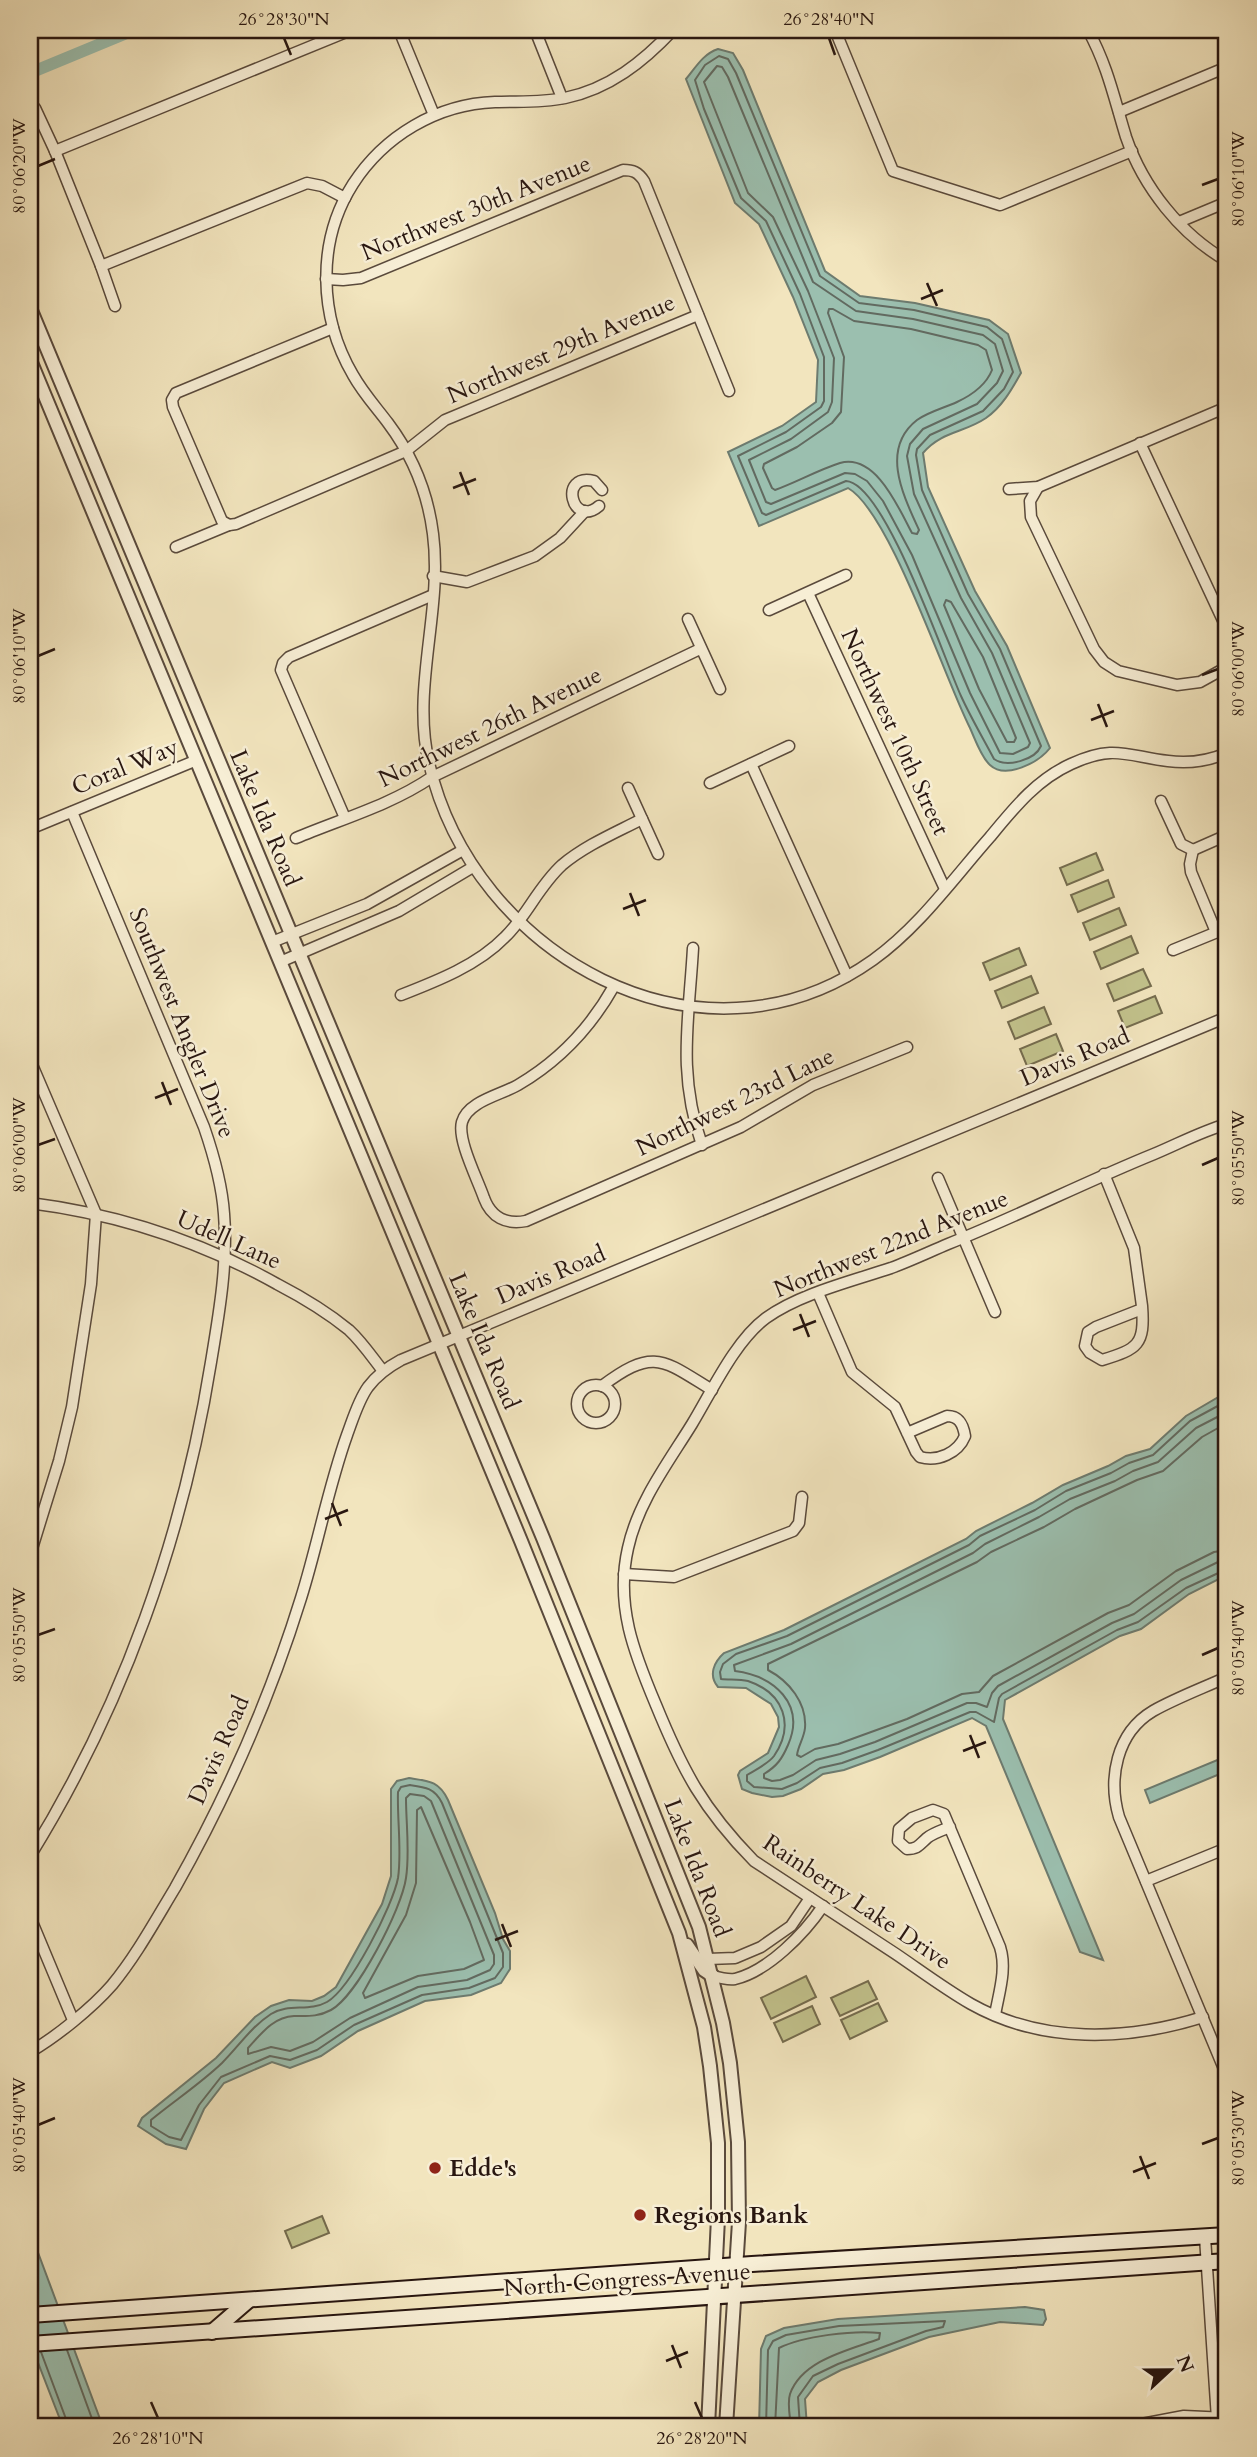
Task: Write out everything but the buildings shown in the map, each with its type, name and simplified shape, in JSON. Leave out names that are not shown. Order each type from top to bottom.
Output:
[{"type":"main road","name":"North Congress Avenue","points":[[30,2315],[735,2265],[1226,2235]]},
{"type":"main road","name":"North Congress Avenue","points":[[30,2344],[1227,2261]]},
{"type":"main road","points":[[212,2332],[249,2300]]},
{"type":"street","points":[[55,151],[351,30]]},
{"type":"street","points":[[399,30],[434,115]]},
{"type":"street","points":[[535,30],[562,98]]},
{"type":"street","points":[[673,30],[643,60],[601,86],[538,102],[467,105],[434,115],[412,126],[364,168],[345,198],[330,242],[326,279],[333,328],[342,355],[354,377],[406,451],[429,512],[434,540],[433,596],[422,726],[432,777],[441,805],[463,850],[497,899],[563,957],[614,986],[642,996],[690,1006],[736,1007],[765,1004],[803,995],[847,976],[896,942],[1022,799],[1037,785],[1070,765],[1087,757],[1117,752],[1172,762],[1206,760],[1227,753]]},
{"type":"street","points":[[835,30],[893,172],[1000,205],[1132,151]]},
{"type":"street","points":[[1088,30],[1107,67],[1132,151],[1153,191],[1198,241],[1227,261]]},
{"type":"street","points":[[1119,112],[1227,67]]},
{"type":"street","points":[[35,108],[102,266],[115,306]]},
{"type":"street","name":"Northwest 30th Avenue","points":[[326,279],[361,278],[623,170],[631,170],[639,174],[644,181],[698,315]]},
{"type":"street","points":[[102,266],[307,183],[322,186],[345,198]]},
{"type":"street","points":[[1179,222],[1227,202]]},
{"type":"street","name":"Lake Ida Road","points":[[30,308],[591,1657],[685,1890],[708,1959],[730,2063],[738,2142],[739,2194],[726,2427]]},
{"type":"street","points":[[698,315],[729,391]]},
{"type":"street","name":"Northwest 29th Avenue","points":[[176,547],[406,451],[445,420],[698,315]]},
{"type":"street","points":[[229,525],[222,521],[172,400],[176,393],[333,328]]},
{"type":"street","name":"Lake Ida Road","points":[[30,360],[560,1635],[679,1933],[696,1993],[711,2073],[719,2180],[708,2427]]},
{"type":"street","points":[[1009,489],[1038,487],[1227,407]]},
{"type":"street","points":[[1140,443],[1227,629]]},
{"type":"street","points":[[599,506],[585,511],[573,503],[572,493],[576,485],[589,480],[598,484],[602,491]]},
{"type":"street","points":[[1038,487],[1030,501],[1031,517],[1094,649],[1104,662],[1118,671],[1169,684],[1185,685],[1207,679],[1227,667]]},
{"type":"street","points":[[433,576],[467,582],[535,556],[560,538],[585,511]]},
{"type":"street","points":[[769,610],[846,575]]},
{"type":"street","name":"Northwest 10th Street","points":[[808,593],[945,889]]},
{"type":"street","points":[[345,818],[281,670],[283,663],[289,657],[433,596]]},
{"type":"street","points":[[688,620],[720,689]]},
{"type":"street","name":"Northwest 26th Avenue","points":[[296,838],[416,788],[432,777],[700,649]]},
{"type":"street","points":[[710,783],[789,746]]},
{"type":"street","name":"Coral Way","points":[[30,829],[197,760]]},
{"type":"street","points":[[751,764],[847,976]]},
{"type":"street","points":[[628,788],[658,854]]},
{"type":"street","points":[[1161,801],[1181,844],[1193,850]]},
{"type":"street","name":"Southwest Angler Drive","points":[[30,1856],[93,1741],[122,1677],[159,1579],[180,1511],[203,1409],[215,1340],[224,1256],[224,1216],[214,1156],[72,812]]},
{"type":"street","points":[[401,995],[454,972],[504,939],[544,884],[561,867],[594,843],[642,819]]},
{"type":"street","points":[[1193,850],[1227,835]]},
{"type":"street","points":[[272,942],[368,904],[463,850]]},
{"type":"street","points":[[1193,850],[1189,864],[1191,872],[1216,932]]},
{"type":"street","points":[[280,962],[399,911],[473,867]]},
{"type":"street","points":[[1173,950],[1227,928]]},
{"type":"street","points":[[693,947],[685,1052],[686,1080],[690,1107],[702,1145]]},
{"type":"street","name":"Northwest 23rd Lane","points":[[614,986],[594,1018],[576,1040],[555,1059],[532,1076],[468,1111],[461,1126],[463,1139],[486,1205],[496,1217],[511,1222],[526,1221],[741,1128],[813,1085],[907,1047]]},
{"type":"street","name":"Davis Road","points":[[30,2052],[52,2039],[110,1987],[130,1961],[187,1867],[219,1805],[281,1657],[301,1599],[341,1453],[366,1390],[383,1371],[439,1344],[1227,1017]]},
{"type":"street","points":[[30,1060],[32,1073],[96,1214],[91,1284],[72,1407],[59,1461],[30,1555]]},
{"type":"street","name":"Northwest 22nd Avenue","points":[[624,1574],[637,1518],[648,1496],[743,1341],[754,1329],[780,1310],[818,1293],[893,1267],[1029,1211],[1104,1174],[1227,1124]]},
{"type":"street","points":[[1104,1174],[1134,1248],[1142,1310],[1143,1329],[1138,1345],[1128,1351],[1102,1360],[1090,1353],[1085,1346],[1088,1332],[1142,1310]]},
{"type":"street","points":[[937,1178],[995,1312]]},
{"type":"street","name":"Udell Lane","points":[[30,1203],[96,1214],[167,1234],[224,1256],[293,1292],[327,1314],[364,1346],[383,1371]]},
{"type":"street","points":[[818,1293],[852,1372],[889,1400],[920,1457],[938,1458],[960,1446],[965,1436],[960,1421],[953,1416],[907,1433]]},
{"type":"street","points":[[602,1386],[617,1375],[654,1360],[669,1364],[712,1390]]},
{"type":"street","points":[[624,1574],[674,1577],[793,1531],[799,1523],[802,1497]]},
{"type":"street","name":"Rainberry Lake Drive","points":[[624,1574],[625,1615],[632,1647],[687,1776],[717,1821],[754,1861],[972,2004],[995,2015],[1032,2027],[1093,2035],[1143,2033],[1203,2017]]},
{"type":"street","points":[[560,1635],[578,1642],[591,1657]]},
{"type":"street","points":[[1227,1678],[1148,1714],[1128,1737],[1116,1765],[1114,1780],[1119,1817],[1227,2077]]},
{"type":"street","points":[[950,1827],[928,1837],[922,1846],[915,1849],[906,1849],[898,1840],[899,1829],[912,1818],[933,1810],[944,1814],[950,1827],[1003,1955],[1003,1972],[995,2015]]},
{"type":"street","points":[[1146,1881],[1227,1848]]},
{"type":"street","points":[[708,1959],[735,1958],[761,1947],[791,1926],[810,1898]]},
{"type":"street","points":[[679,1933],[698,1962],[713,1976],[734,1979],[752,1972],[782,1951],[802,1934],[822,1906]]},
{"type":"street","points":[[30,1917],[74,2020]]},
{"type":"street","points":[[1226,2235],[1227,2273]]},
{"type":"street","points":[[1205,2237],[1216,2419]]},
{"type":"street","points":[[1126,2427],[1184,2416],[1216,2419]]},
{"type":"street","points":[[1190,2427],[1216,2419]]},
{"type":"green space","points":[[1096,853],[1103,870],[1067,885],[1060,868]]},
{"type":"green space","points":[[1108,880],[1114,897],[1078,912],[1071,895]]},
{"type":"green space","points":[[1119,908],[1126,925],[1090,940],[1083,923]]},
{"type":"green space","points":[[1131,936],[1138,953],[1101,969],[1094,952]]},
{"type":"green space","points":[[1019,948],[1026,965],[990,980],[983,963]]},
{"type":"green space","points":[[1143,969],[1151,986],[1114,1001],[1107,984]]},
{"type":"green space","points":[[1031,976],[1038,993],[1002,1008],[995,991]]},
{"type":"green space","points":[[1155,996],[1162,1013],[1125,1028],[1118,1011]]},
{"type":"green space","points":[[1044,1007],[1051,1024],[1015,1039],[1008,1022]]},
{"type":"green space","points":[[1056,1034],[1063,1051],[1027,1066],[1020,1049]]},
{"type":"green space","points":[[806,1976],[816,1997],[771,2019],[761,1998]]},
{"type":"green space","points":[[868,1981],[877,1999],[840,2016],[831,1998]]},
{"type":"green space","points":[[878,2003],[887,2021],[850,2039],[841,2020]]},
{"type":"green space","points":[[812,2006],[820,2024],[783,2042],[774,2023]]},
{"type":"green space","points":[[322,2216],[329,2233],[292,2248],[285,2231]]},
{"type":"water","points":[[718,49],[733,53],[743,70],[825,271],[860,296],[915,303],[989,320],[1008,334],[1021,373],[1006,397],[986,418],[945,436],[923,453],[928,487],[975,591],[1007,646],[1050,748],[1038,759],[1022,767],[1005,771],[997,769],[984,757],[898,561],[864,503],[848,488],[759,526],[728,452],[782,426],[816,402],[818,360],[793,297],[759,224],[735,203],[686,79],[704,58]]},
{"type":"water","points":[[1227,1392],[1227,1575],[1189,1594],[1141,1629],[1120,1636],[1005,1700],[1003,1719],[1103,1960],[1080,1952],[986,1726],[972,1718],[880,1757],[844,1770],[823,1774],[801,1789],[783,1796],[772,1797],[742,1789],[738,1775],[740,1771],[768,1753],[779,1727],[778,1717],[771,1704],[746,1688],[718,1687],[713,1673],[717,1660],[724,1653],[784,1630],[966,1539],[976,1531],[1063,1485],[1126,1456],[1150,1449],[1186,1416]]},
{"type":"water","points":[[1227,1756],[1227,1771],[1150,1803],[1145,1790]]},
{"type":"water","points":[[409,1778],[437,1785],[448,1800],[510,1951],[510,1969],[501,1983],[471,1995],[425,2001],[358,2031],[321,2056],[290,2068],[272,2062],[224,2083],[204,2109],[186,2149],[166,2144],[138,2126],[142,2118],[216,2058],[255,2017],[271,2006],[289,2000],[312,2001],[336,1987],[382,1904],[391,1876],[391,1789],[397,1781]]},
{"type":"water","points":[[30,2231],[103,2427],[63,2427],[30,2342]]},
{"type":"water","points":[[1025,2307],[1044,2310],[1046,2319],[1043,2325],[1000,2322],[929,2337],[841,2370],[818,2382],[805,2399],[807,2427],[759,2427],[761,2349],[766,2336],[784,2328],[838,2319]]},
{"type":"waterway","points":[[30,73],[134,30]]},
{"type":"place","name":"Edde's","points":[[435,2168]]},
{"type":"place","name":"Regions Bank","points":[[640,2215]]}]
